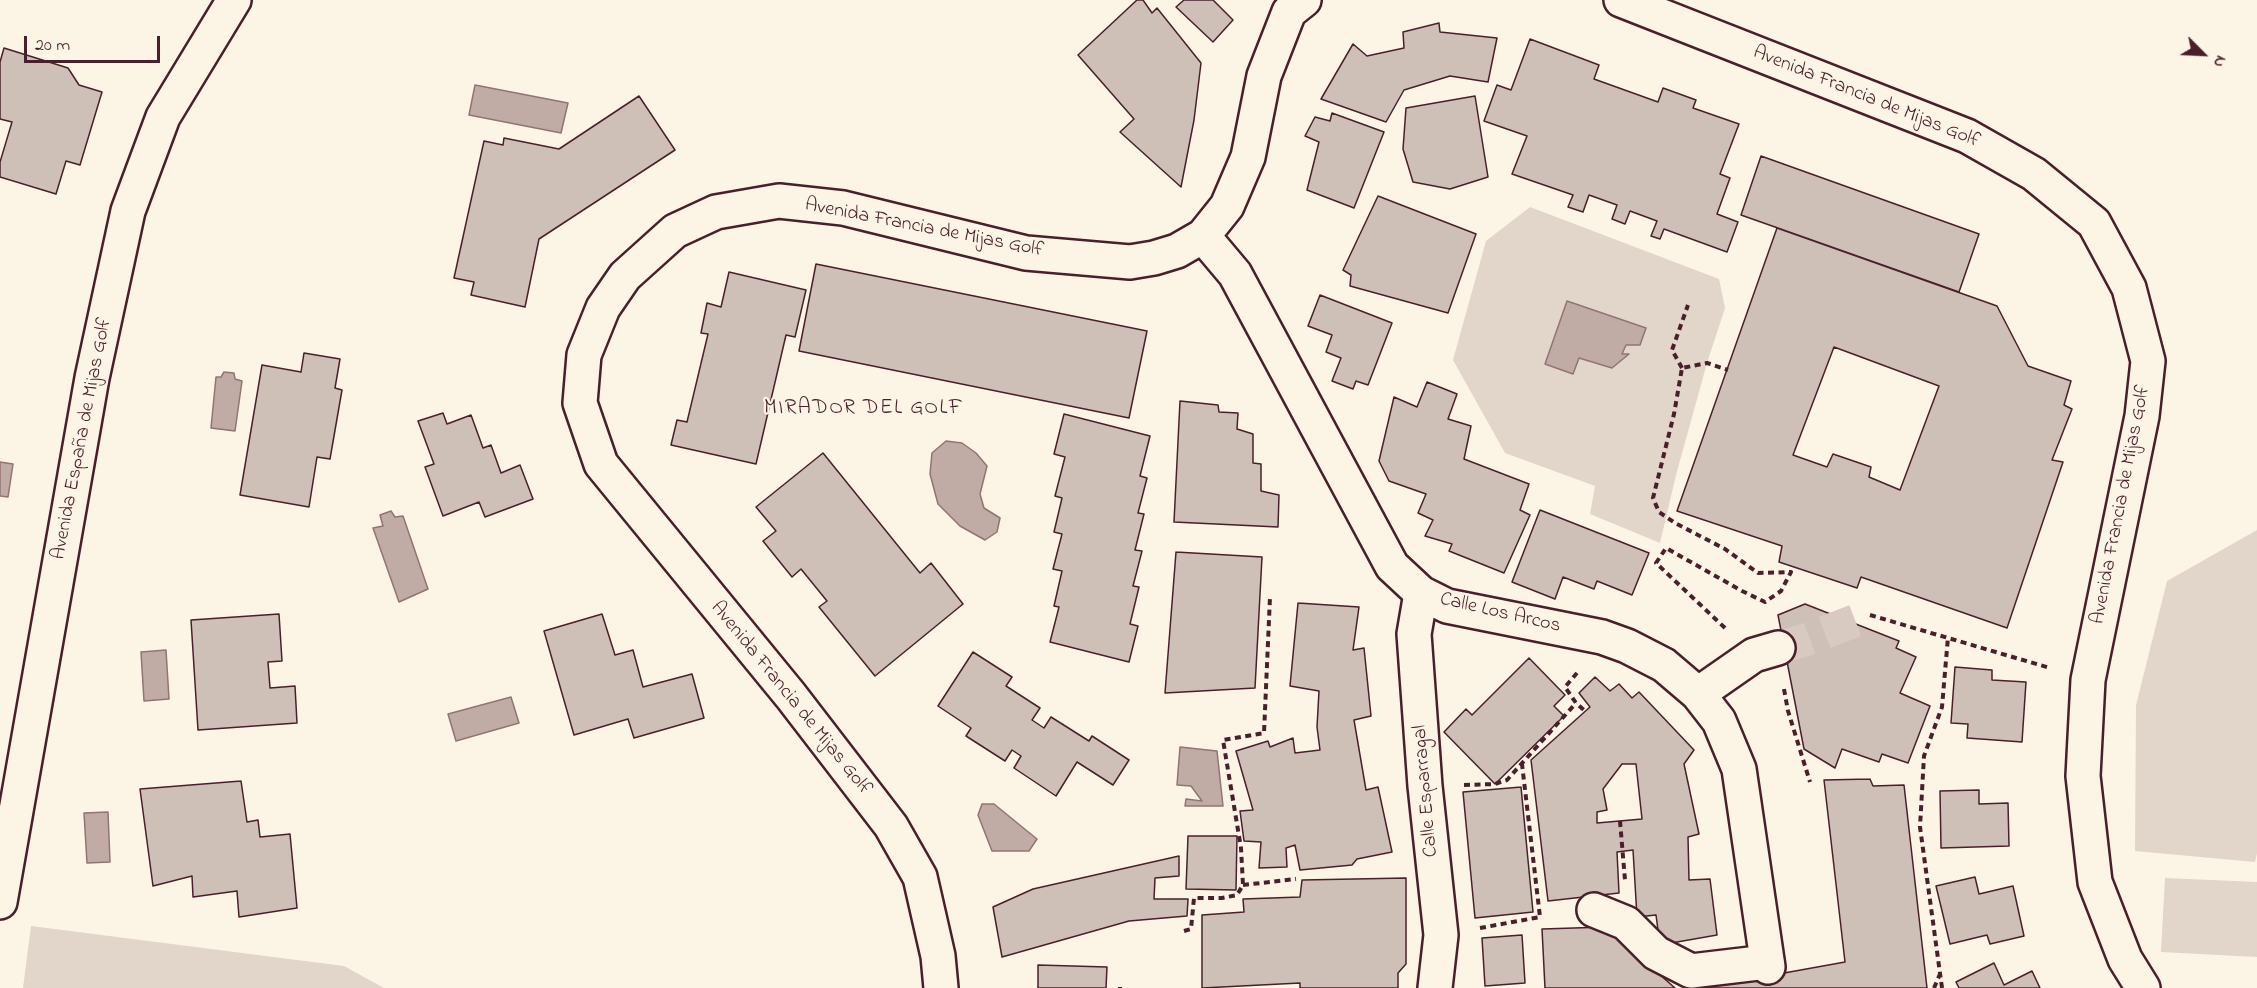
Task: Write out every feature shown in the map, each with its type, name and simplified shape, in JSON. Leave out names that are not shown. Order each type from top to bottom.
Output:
[{"type":"street","name":"Avenida España de Mijas Golf","points":[[0,902],[92,378],[128,211],[163,117],[234,0]]},
{"type":"street","name":"Avenida Francia de Mijas Golf","points":[[941,988],[939,956],[920,876],[891,826],[791,696],[601,464],[580,404],[584,355],[603,308],[625,276],[675,231],[716,213],[778,201],[843,208],[1026,253],[1130,262],[1154,258],[1177,250],[1203,236],[1227,206],[1248,157],[1264,75],[1289,12],[1304,0]]},
{"type":"street","name":"Avenida Francia de Mijas Golf","points":[[1621,0],[1967,136],[2034,174],[2094,224],[2129,288],[2148,361],[2142,416],[2088,680],[2083,776],[2095,882],[2125,959],[2143,988]]},
{"type":"street","name":"Calle Los Arcos","points":[[1203,236],[1235,274],[1392,566],[1421,593],[1447,606],[1602,637],[1619,643],[1664,665],[1698,694],[1719,721],[1739,769],[1768,964],[1691,970],[1656,952],[1626,923]]},
{"type":"street","name":"Calle Esparragal","points":[[1421,593],[1414,634],[1425,786],[1441,935],[1435,988]]},
{"type":"street","points":[[1698,694],[1766,652]]},
{"type":"street","points":[[1594,910],[1626,923]]},
{"type":"path","points":[[1688,305],[1672,350],[1682,368],[1674,414],[1653,498],[1659,512],[1725,549],[1758,573],[1791,572],[1781,591],[1765,602],[1666,548],[1656,563],[1766,652]]},
{"type":"path","points":[[1682,368],[1707,363],[1728,370]]},
{"type":"path","points":[[1184,931],[1191,929],[1194,898],[1237,896],[1243,885],[1241,848],[1224,740],[1264,734],[1270,597]]},
{"type":"path","points":[[1870,615],[2088,680]]},
{"type":"path","points":[[1942,988],[1920,827],[1924,756],[1942,707],[1948,638]]},
{"type":"path","points":[[1578,672],[1565,687],[1576,704],[1585,711]]},
{"type":"path","points":[[1495,784],[1506,780],[1576,704]]},
{"type":"path","points":[[1441,935],[1540,917],[1522,764]]},
{"type":"path","points":[[1620,821],[1624,851],[1626,923]]},
{"type":"path","points":[[1243,885],[1296,879]]},
{"type":"path","points":[[1934,988],[1940,973]]},
{"type":"shaded area","points":[[475,85],[568,103],[561,133],[469,115]]},
{"type":"shaded area","points":[[1530,207],[1719,279],[1725,308],[1676,475],[1660,543],[1590,514],[1595,486],[1505,453],[1453,360],[1486,241]]},
{"type":"shaded area","points":[[1567,301],[1646,328],[1640,345],[1626,345],[1622,354],[1629,354],[1612,368],[1579,358],[1573,374],[1545,364]]},
{"type":"shaded area","points":[[224,372],[234,373],[235,379],[242,381],[235,431],[211,428],[216,377],[221,377]]},
{"type":"shaded area","points":[[946,441],[962,443],[976,453],[987,466],[980,494],[984,508],[1000,518],[997,532],[985,540],[960,526],[938,504],[930,474],[932,453]]},
{"type":"shaded area","points":[[0,462],[13,464],[8,497],[0,496]]},
{"type":"shaded area","points":[[391,511],[395,517],[403,516],[428,589],[399,602],[373,528],[383,526],[380,515]]},
{"type":"shaded area","points":[[2257,530],[2257,853],[2255,862],[2135,851],[2136,705],[2167,581]]},
{"type":"shaded area","points":[[166,650],[169,699],[144,701],[141,652]]},
{"type":"shaded area","points":[[511,697],[519,723],[456,741],[448,714]]},
{"type":"shaded area","points":[[1180,747],[1217,751],[1223,806],[1185,806],[1186,799],[1202,801],[1191,786],[1177,785]]},
{"type":"shaded area","points":[[982,804],[994,804],[1037,839],[1029,851],[992,851],[978,815]]},
{"type":"shaded area","points":[[108,812],[110,862],[87,863],[84,813]]},
{"type":"shaded area","points":[[2165,878],[2257,882],[2257,957],[2161,952]]},
{"type":"shaded area","points":[[31,926],[344,966],[384,988],[23,988]]},
{"type":"building","points":[[1137,0],[1143,0],[1152,13],[1157,8],[1201,63],[1194,120],[1181,187],[1120,132],[1134,119],[1078,55]]},
{"type":"building","points":[[1184,0],[1213,0],[1233,20],[1213,42],[1176,7]]},
{"type":"building","points":[[1439,23],[1440,32],[1497,38],[1488,82],[1450,76],[1404,90],[1386,122],[1321,99],[1353,44],[1367,56],[1404,48],[1403,32]]},
{"type":"building","points":[[1530,39],[1599,65],[1594,79],[1658,102],[1663,88],[1696,100],[1693,108],[1739,124],[1720,174],[1730,178],[1717,214],[1738,222],[1727,252],[1664,229],[1660,239],[1651,236],[1657,221],[1630,211],[1625,224],[1612,219],[1617,205],[1589,195],[1583,212],[1568,207],[1573,195],[1512,174],[1527,136],[1484,121],[1497,85],[1511,90]]},
{"type":"building","points":[[4,48],[68,68],[79,85],[102,92],[80,165],[66,161],[56,194],[0,177],[0,162],[12,122],[0,119],[0,62]]},
{"type":"building","points":[[639,96],[675,150],[539,239],[525,307],[471,295],[474,282],[454,278],[484,141],[503,145],[504,138],[559,149]]},
{"type":"building","points":[[1475,96],[1488,177],[1450,189],[1413,182],[1403,149],[1406,108]]},
{"type":"building","points":[[1332,113],[1384,132],[1354,208],[1307,190],[1319,142],[1305,136],[1315,117],[1330,121]]},
{"type":"building","points":[[1761,156],[1979,234],[1959,292],[1741,215]]},
{"type":"building","points":[[1378,196],[1476,234],[1448,313],[1350,286],[1351,275],[1343,270]]},
{"type":"building","points":[[1777,228],[1997,306],[2028,366],[2071,381],[2064,405],[2072,409],[2052,460],[2063,462],[2007,628],[1861,577],[1857,588],[1779,562],[1782,546],[1677,511]],"holes":[[[1834,347],[1939,386],[1900,490],[1869,477],[1871,467],[1833,454],[1827,467],[1793,455]]]},
{"type":"building","points":[[816,264],[1147,331],[1129,418],[799,351]]},
{"type":"building","points":[[729,272],[806,290],[795,337],[786,335],[756,464],[671,445],[677,420],[687,422],[708,334],[701,333],[707,303],[721,307]]},
{"type":"building","points":[[1320,295],[1392,323],[1368,385],[1356,381],[1353,389],[1332,381],[1341,358],[1326,352],[1332,335],[1308,326]]},
{"type":"building","points":[[304,353],[340,359],[335,388],[342,390],[330,459],[317,457],[309,507],[240,495],[262,365],[301,372]]},
{"type":"building","points":[[1427,382],[1457,394],[1448,419],[1471,426],[1464,459],[1529,484],[1520,510],[1530,515],[1504,573],[1449,551],[1452,544],[1425,536],[1433,520],[1418,513],[1426,494],[1389,481],[1379,461],[1394,397],[1417,407]]},
{"type":"building","points":[[1180,401],[1218,405],[1219,412],[1238,413],[1237,429],[1253,434],[1253,463],[1261,464],[1261,491],[1279,495],[1278,527],[1174,522]]},
{"type":"building","points":[[443,413],[447,424],[471,415],[483,448],[491,445],[501,473],[520,465],[533,499],[485,517],[479,502],[443,516],[425,467],[434,464],[418,421]]},
{"type":"building","points":[[1064,414],[1150,436],[1140,476],[1147,478],[1138,513],[1144,514],[1135,550],[1142,551],[1133,586],[1139,587],[1130,624],[1138,626],[1129,662],[1050,642],[1059,607],[1054,606],[1062,571],[1053,569],[1062,534],[1054,532],[1062,498],[1055,496],[1065,457],[1054,454]]},
{"type":"building","points":[[823,453],[920,573],[931,563],[963,604],[875,676],[819,607],[827,601],[801,569],[792,577],[763,541],[776,531],[756,507]]},
{"type":"building","points":[[1540,510],[1649,553],[1632,595],[1597,581],[1594,589],[1563,577],[1555,599],[1512,582]]},
{"type":"building","points":[[1176,552],[1262,557],[1255,688],[1165,693]]},
{"type":"building","points":[[1298,603],[1359,607],[1353,650],[1364,648],[1371,716],[1354,720],[1366,790],[1378,787],[1392,852],[1357,859],[1352,865],[1300,870],[1295,845],[1286,848],[1287,867],[1259,868],[1261,842],[1244,841],[1240,811],[1253,810],[1236,751],[1268,741],[1270,747],[1293,738],[1295,753],[1320,750],[1317,727],[1319,691],[1290,686]]},
{"type":"building","points":[[1805,604],[1899,641],[1896,648],[1916,657],[1900,693],[1930,706],[1908,763],[1882,754],[1879,762],[1842,749],[1835,768],[1804,749],[1778,615]]},
{"type":"building","points":[[279,614],[282,661],[268,662],[270,688],[295,686],[297,723],[198,730],[191,620]]},
{"type":"building","points":[[602,614],[615,655],[633,650],[643,687],[692,674],[704,718],[634,738],[628,719],[574,735],[544,631]]},
{"type":"building","points":[[973,652],[1012,677],[1006,686],[1040,708],[1032,720],[1044,728],[1051,717],[1089,741],[1092,736],[1129,760],[1113,785],[1077,762],[1056,796],[1014,768],[1021,756],[1012,750],[1005,761],[966,736],[971,728],[938,706]]},
{"type":"building","points":[[1529,658],[1565,695],[1554,706],[1564,716],[1495,784],[1444,732],[1466,709],[1472,715]]},
{"type":"building","points":[[1955,667],[1992,670],[1992,680],[2026,682],[2022,742],[1967,738],[1968,724],[1951,723]]},
{"type":"building","points":[[1595,677],[1610,691],[1619,684],[1632,698],[1639,692],[1694,750],[1684,764],[1699,834],[1688,837],[1689,880],[1710,879],[1717,935],[1660,945],[1656,915],[1637,917],[1633,850],[1617,852],[1619,893],[1548,901],[1531,760],[1590,707],[1579,693]],"holes":[[[1622,764],[1636,764],[1642,819],[1597,823],[1597,812],[1607,810],[1603,789]]]},
{"type":"building","points":[[1870,779],[1873,786],[1904,785],[1927,988],[1701,988],[1845,962],[1824,780]]},
{"type":"building","points":[[241,781],[247,822],[258,820],[260,837],[290,834],[297,908],[239,917],[237,891],[193,897],[192,876],[153,886],[140,789]]},
{"type":"building","points":[[1521,787],[1533,912],[1475,918],[1463,792]]},
{"type":"building","points":[[1979,790],[1979,804],[2008,803],[2009,846],[1941,848],[1940,791]]},
{"type":"building","points":[[1188,836],[1237,836],[1236,890],[1186,889]]},
{"type":"building","points":[[1179,856],[1179,876],[1155,878],[1154,899],[1188,899],[1187,916],[1129,921],[1002,957],[993,907],[1033,889]]},
{"type":"building","points":[[1975,877],[1979,894],[2013,886],[2024,936],[1990,944],[1987,935],[1950,944],[1936,886]]},
{"type":"building","points":[[1406,878],[1406,964],[1398,973],[1398,988],[1300,988],[1300,983],[1202,988],[1202,915],[1244,912],[1243,899],[1300,897],[1302,880]]},
{"type":"building","points":[[1606,927],[1675,988],[1545,988],[1542,929]]},
{"type":"building","points":[[1522,935],[1525,983],[1485,986],[1482,938]]},
{"type":"building","points":[[1994,963],[2004,985],[2032,971],[2040,988],[1959,988],[1956,982]]},
{"type":"building","points":[[1038,965],[1107,967],[1106,988],[1038,988]]},
{"type":"tunnel","points":[[1778,648],[1870,615]]},
{"type":"district","name":"MIRADOR DEL GOLF","points":[[864,410]]}]
